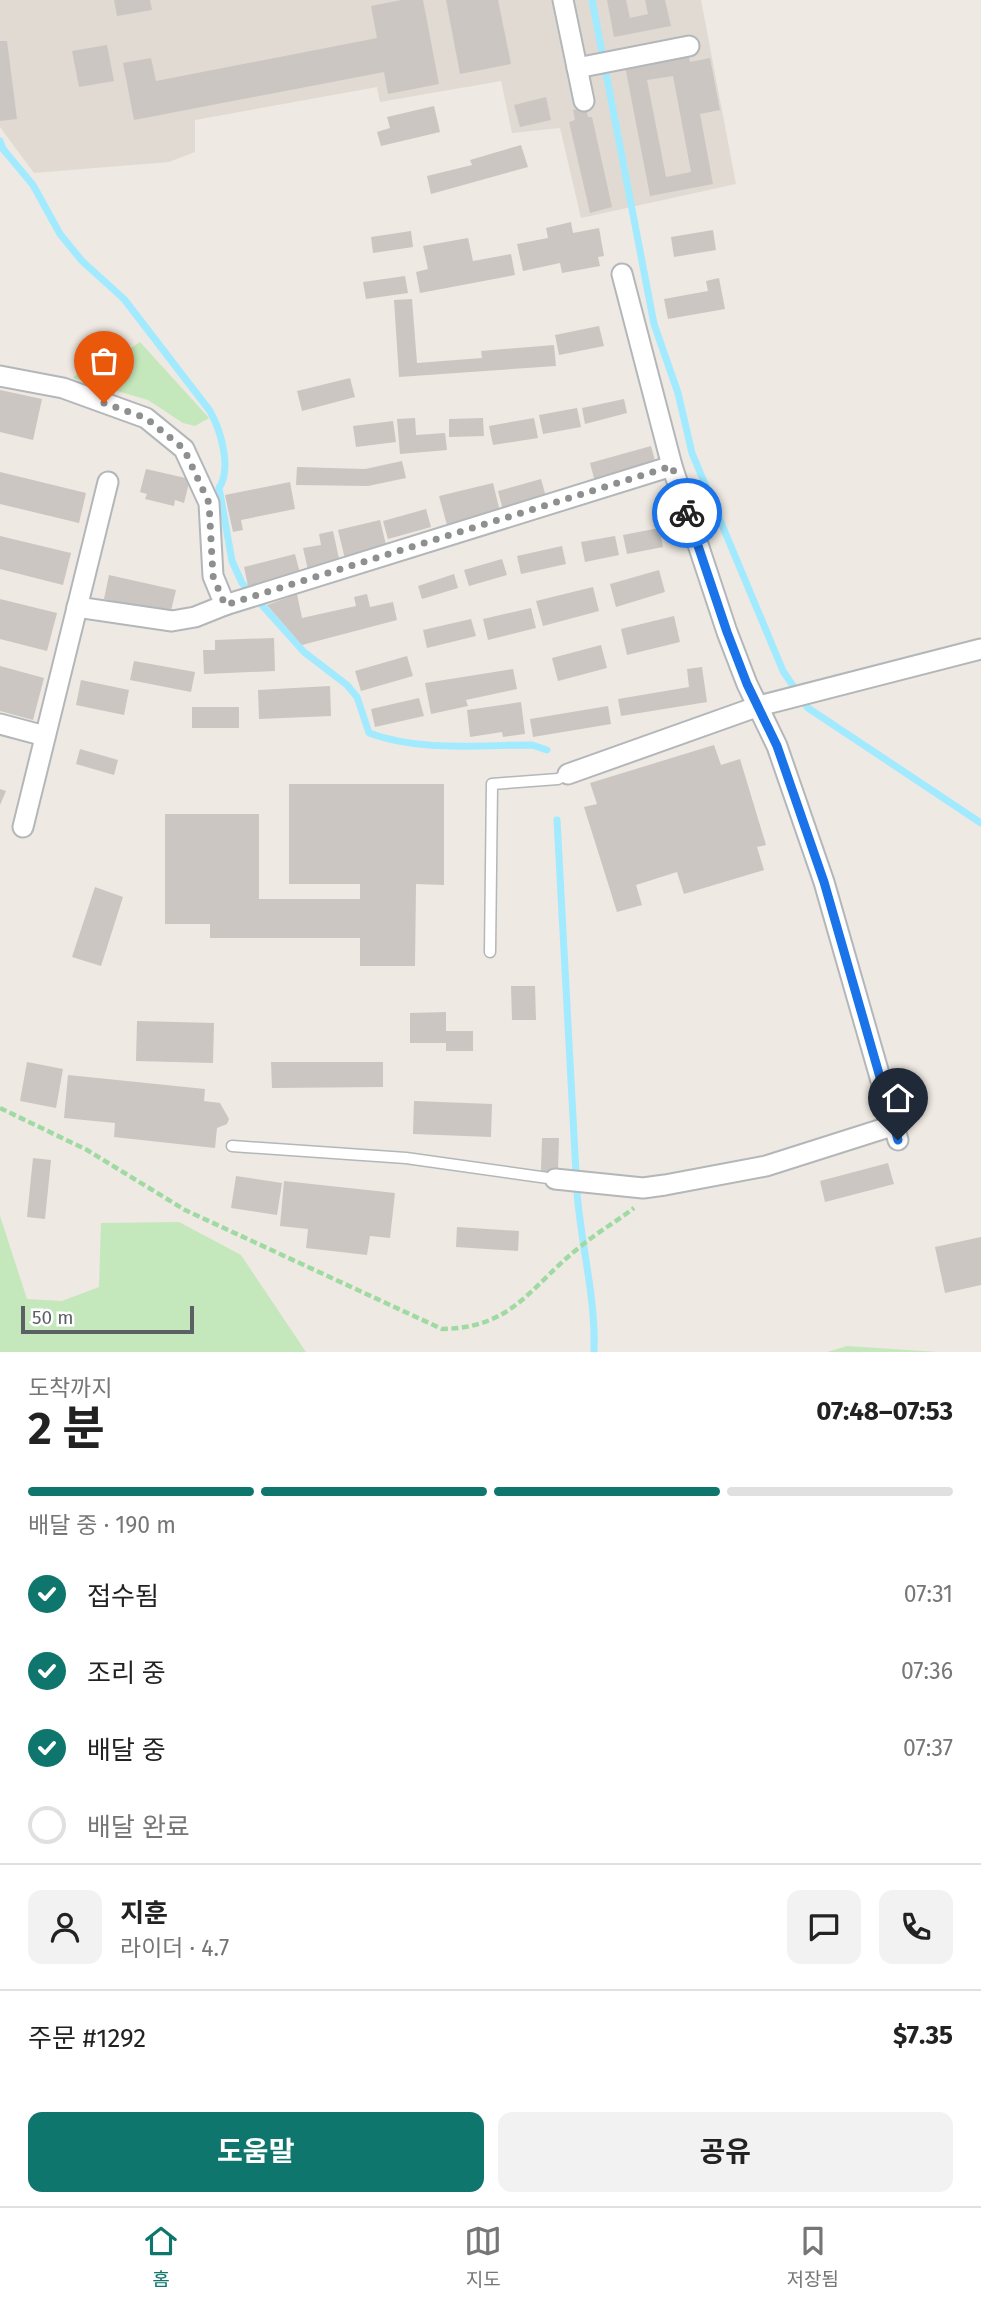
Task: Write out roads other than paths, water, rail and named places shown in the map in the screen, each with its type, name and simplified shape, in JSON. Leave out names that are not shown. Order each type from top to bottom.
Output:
[{"type":"street","points":[[564,0],[584,66],[584,100]]},
{"type":"street","points":[[584,66],[689,46]]},
{"type":"street","points":[[555,1179],[643,1188],[666,1185],[766,1166],[896,1133],[824,882],[777,746],[747,684],[727,632],[672,466],[622,274]]},
{"type":"street","points":[[0,376],[62,388],[146,418],[184,449],[209,503],[213,576],[225,605]]},
{"type":"street","points":[[77,607],[172,621],[195,617],[225,605],[672,466]]},
{"type":"street","points":[[23,827],[108,482]]},
{"type":"street","points":[[568,774],[759,706],[981,649]]},
{"type":"street","points":[[0,724],[46,736]]},
{"type":"lane","points":[[490,952],[492,784],[558,779],[568,774]]},
{"type":"lane","points":[[232,1146],[405,1158],[555,1179]]},
{"type":"waterway","points":[[592,0],[654,324],[678,393],[692,453],[783,671],[808,708],[981,823]]},
{"type":"waterway","points":[[0,141],[3,149],[33,185],[60,234],[82,261],[124,299],[210,411],[224,449],[225,470],[219,488],[232,561],[242,583],[304,652],[347,685],[357,697],[369,733],[408,743],[532,745],[547,750]]},
{"type":"waterway","points":[[557,820],[577,1192],[591,1291],[594,1352]]}]
